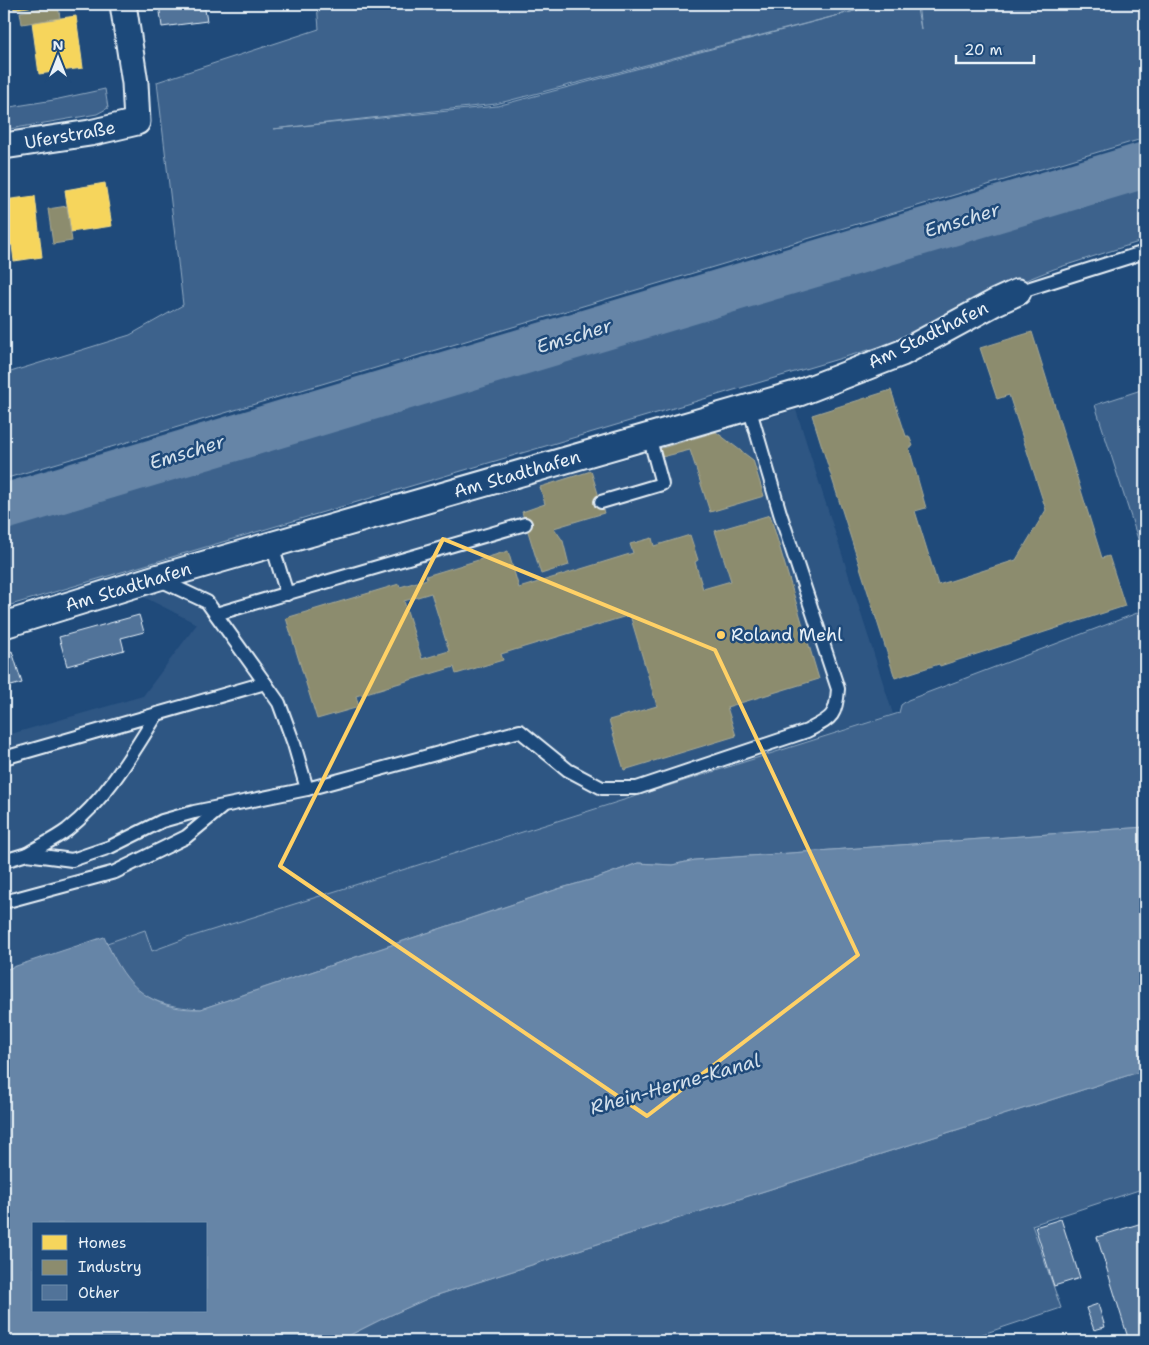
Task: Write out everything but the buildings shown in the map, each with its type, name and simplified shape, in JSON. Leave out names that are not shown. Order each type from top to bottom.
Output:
[{"type":"street","name":"Uferstraße","points":[[4,146],[90,133],[137,122],[135,83],[123,4]]},
{"type":"street","name":"Am Stadthafen","points":[[4,625],[156,578],[799,393],[902,353],[1018,292]]},
{"type":"lane","points":[[1018,292],[1145,252]]},
{"type":"lane","points":[[27,854],[72,860],[110,846],[162,822],[224,806],[307,789],[520,731],[568,770],[602,788],[637,788],[806,731],[831,718],[837,704],[838,689],[780,513],[749,407]]},
{"type":"lane","points":[[601,502],[662,484],[649,436]]},
{"type":"lane","points":[[216,614],[525,524]]},
{"type":"lane","points":[[272,545],[287,594]]},
{"type":"lane","points":[[156,578],[207,602],[279,702],[307,789]]},
{"type":"lane","points":[[4,758],[265,683]]},
{"type":"lane","points":[[4,861],[27,854],[66,830],[98,801],[122,770],[157,714]]},
{"type":"lane","points":[[4,902],[115,872],[186,837],[224,806]]},
{"type":"highlighted area","points":[[443,539],[715,650],[858,955],[647,1116],[280,866]]},
{"type":"shaded area","points":[[317,4],[916,4],[921,29],[918,4],[1145,4],[1145,138],[4,479],[4,374],[130,335],[183,305],[157,82],[319,29]],"holes":[[[858,10],[497,106],[273,129],[496,104]]]},
{"type":"shaded area","points":[[105,89],[108,108],[97,114],[4,130],[4,108]]},
{"type":"shaded area","points":[[1145,181],[1145,240],[1054,269],[1006,288],[909,338],[4,607],[4,526]]},
{"type":"shaded area","points":[[1145,386],[1145,561],[1095,405],[1138,391]]},
{"type":"shaded area","points":[[796,410],[893,714],[187,938],[151,952],[145,931],[107,943],[104,937],[4,970],[4,736],[143,696],[197,624],[144,597]]},
{"type":"shaded area","points":[[1145,610],[1145,827],[695,860],[672,865],[638,863],[201,1009],[167,1004],[154,1000],[142,993],[123,974],[107,943],[145,930],[152,951],[187,938],[899,713],[901,705],[908,700]]},
{"type":"shaded area","points":[[1145,1070],[1145,1188],[1032,1225],[1061,1308],[962,1341],[338,1341],[431,1297]]},
{"type":"water","name":"Rhein-Herne-Kanal","points":[[1145,827],[1145,1070],[431,1297],[338,1341],[4,1341],[4,970],[104,937],[123,972],[139,990],[160,1003],[184,1009],[201,1009],[638,863],[672,865],[695,860]]},
{"type":"waterway","name":"Emscher","points":[[4,507],[1145,165]]},
{"type":"place","name":"Roland Mehl","points":[[721,635]]}]
